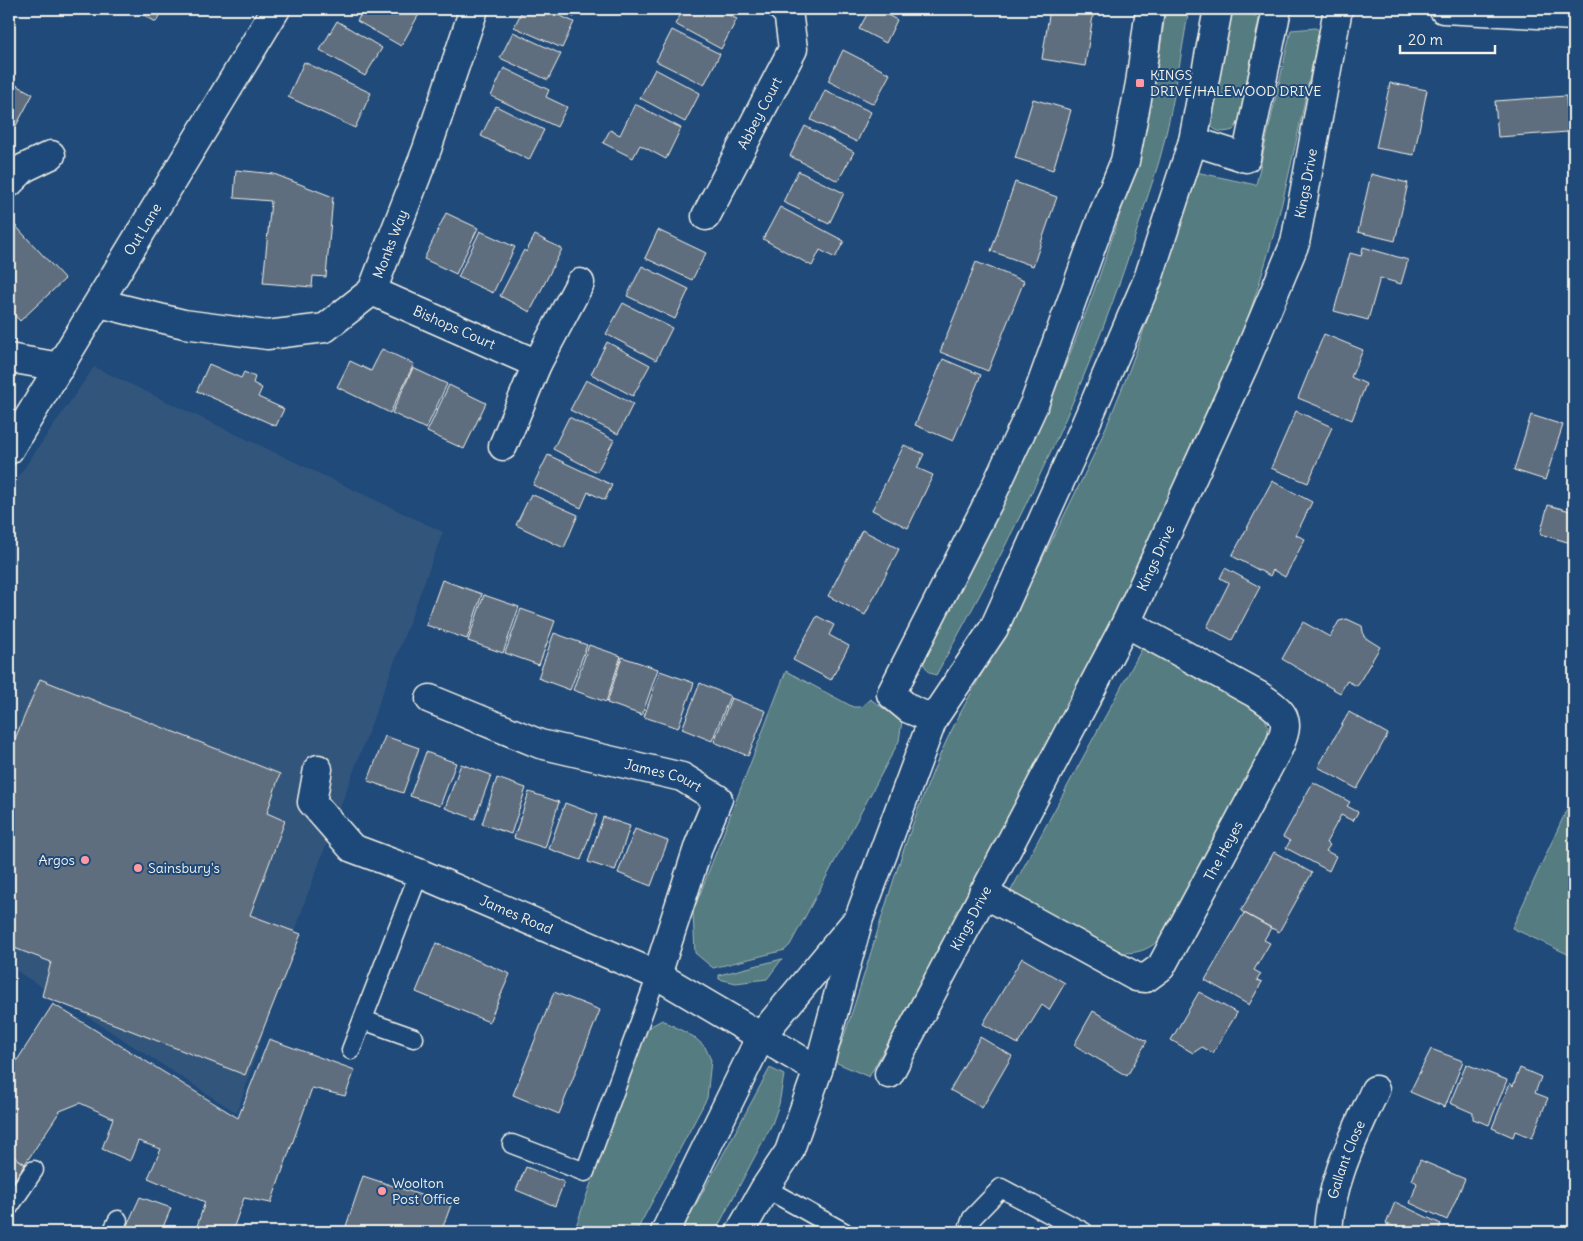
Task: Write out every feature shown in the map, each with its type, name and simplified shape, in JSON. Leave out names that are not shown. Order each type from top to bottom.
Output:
[{"type":"street","name":"Out Lane","points":[[9,450],[276,9]]},
{"type":"street","name":"Monks Way","points":[[99,304],[184,324],[267,335],[325,328],[372,291],[427,150],[474,9]]},
{"type":"street","name":"Abbey Court","points":[[706,216],[793,49],[788,12],[783,9]]},
{"type":"street","points":[[933,719],[909,709],[890,694],[989,502],[1035,402],[1102,217],[1125,161],[1140,83],[1150,9]]},
{"type":"street","points":[[740,1232],[764,1188],[789,1152],[818,1070],[859,918],[933,719],[994,628],[1148,280],[1193,141],[1218,9]]},
{"type":"street","points":[[1193,141],[1246,158],[1278,9]]},
{"type":"street","name":"Kings Drive","points":[[889,1074],[1126,624],[1244,365],[1295,243],[1338,9]]},
{"type":"street","points":[[1443,9],[1574,16]]},
{"type":"street","points":[[9,183],[24,168],[52,155]]},
{"type":"street","points":[[503,446],[537,364],[580,284]]},
{"type":"street","name":"Bishops Court","points":[[372,291],[537,364]]},
{"type":"street","points":[[9,358],[60,367]]},
{"type":"street","name":"The Heyes","points":[[984,893],[1136,976],[1146,978],[1161,967],[1278,749],[1286,731],[1284,717],[1277,708],[1258,695],[1126,624]]},
{"type":"street","name":"James Court","points":[[430,699],[540,744],[682,777],[718,799],[699,845],[657,975]]},
{"type":"street","name":"James Road","points":[[318,769],[312,802],[352,848],[420,874],[657,975],[818,1070]]},
{"type":"street","points":[[666,1232],[761,1036],[859,918]]},
{"type":"street","name":"Gallant Close","points":[[1328,1232],[1335,1192],[1342,1168],[1375,1090]]},
{"type":"lane","points":[[351,1050],[420,874]]},
{"type":"lane","points":[[512,1144],[585,1172],[657,975]]},
{"type":"lane","points":[[363,1020],[414,1038]]},
{"type":"lane","points":[[9,1207],[34,1170]]},
{"type":"lane","points":[[764,1188],[844,1232]]},
{"type":"lane","points":[[967,1232],[972,1218],[1001,1188],[1084,1232]]},
{"type":"shaded area","points":[[94,367],[443,532],[304,904],[237,1113],[9,966],[9,490]]},
{"type":"green space","points":[[1166,9],[1189,9],[1175,92],[1157,168],[1102,331],[1078,390],[1025,506],[936,675],[930,673],[922,662],[1035,436],[1074,345],[1108,252],[1137,157],[1149,109],[1157,72]]},
{"type":"green space","points":[[1230,11],[1254,15],[1259,19],[1239,121],[1233,130],[1223,132],[1214,129],[1210,123]]},
{"type":"green space","points":[[1316,28],[1319,31],[1295,146],[1282,204],[1266,261],[1234,357],[1195,452],[1106,636],[989,858],[869,1077],[835,1062],[860,989],[894,878],[934,769],[957,719],[1073,498],[1111,416],[1138,347],[1196,172],[1256,185],[1291,30]]},
{"type":"green space","points":[[1145,643],[1263,713],[1268,727],[1267,741],[1165,934],[1148,948],[1129,953],[1114,951],[1009,894]]},
{"type":"green space","points":[[786,671],[853,707],[861,707],[870,699],[902,721],[899,741],[790,945],[785,950],[713,968],[695,953],[693,912]]},
{"type":"green space","points":[[1574,794],[1574,957],[1512,928]]},
{"type":"green space","points":[[782,959],[767,979],[736,983],[719,979],[719,975]]},
{"type":"green space","points":[[662,1020],[694,1037],[705,1047],[711,1060],[707,1098],[636,1232],[574,1232],[644,1030]]},
{"type":"green space","points":[[770,1068],[784,1075],[779,1104],[772,1124],[715,1232],[681,1232]]},
{"type":"building","points":[[133,9],[164,9],[156,22]]},
{"type":"building","points":[[364,9],[422,9],[401,46],[357,21]]},
{"type":"building","points":[[523,9],[545,9],[574,22],[562,48],[514,27]]},
{"type":"building","points":[[559,9],[579,9],[574,17]]},
{"type":"building","points":[[684,9],[716,9],[737,19],[721,49],[675,24]]},
{"type":"building","points":[[870,9],[876,9],[897,20],[886,43],[859,29]]},
{"type":"building","points":[[1050,9],[1094,9],[1085,66],[1042,59]]},
{"type":"building","points":[[337,21],[382,48],[365,76],[320,50]]},
{"type":"building","points":[[672,30],[720,54],[704,85],[656,61]]},
{"type":"building","points":[[513,32],[561,54],[548,80],[500,58]]},
{"type":"building","points":[[843,50],[890,74],[874,104],[828,81]]},
{"type":"building","points":[[304,62],[371,93],[355,128],[288,97]]},
{"type":"building","points":[[504,68],[549,90],[546,97],[567,107],[557,127],[491,96]]},
{"type":"building","points":[[655,69],[700,93],[685,122],[640,98]]},
{"type":"building","points":[[9,81],[33,94],[9,139]]},
{"type":"building","points":[[1390,83],[1427,90],[1414,155],[1376,148]]},
{"type":"building","points":[[825,90],[871,112],[857,142],[811,120]]},
{"type":"building","points":[[1566,96],[1568,132],[1498,137],[1495,101]]},
{"type":"building","points":[[1033,99],[1071,110],[1053,170],[1015,158]]},
{"type":"building","points":[[635,104],[681,128],[666,159],[640,145],[633,158],[603,143],[610,130],[620,135]]},
{"type":"building","points":[[496,106],[544,130],[529,160],[481,136]]},
{"type":"building","points":[[805,126],[854,152],[838,181],[790,156]]},
{"type":"building","points":[[236,170],[274,174],[333,197],[326,277],[313,276],[312,287],[263,283],[271,201],[234,198]]},
{"type":"building","points":[[798,171],[844,193],[829,224],[783,202]]},
{"type":"building","points":[[1371,174],[1408,183],[1395,241],[1358,232]]},
{"type":"building","points":[[1015,182],[1057,197],[1033,266],[991,251]]},
{"type":"building","points":[[780,207],[844,241],[835,258],[820,250],[812,266],[763,239]]},
{"type":"building","points":[[446,213],[478,228],[456,274],[424,259]]},
{"type":"building","points":[[13,223],[65,279],[20,321],[9,309],[9,227]]},
{"type":"building","points":[[658,230],[706,253],[692,280],[645,258]]},
{"type":"building","points":[[480,231],[515,247],[493,293],[458,277]]},
{"type":"building","points":[[535,235],[562,249],[530,312],[500,296],[524,250],[526,252]]},
{"type":"building","points":[[1363,247],[1408,260],[1401,284],[1380,278],[1368,320],[1334,311],[1350,253],[1361,256]]},
{"type":"building","points":[[976,262],[1024,281],[988,371],[940,352]]},
{"type":"building","points":[[642,266],[689,289],[675,319],[627,296]]},
{"type":"building","points":[[623,303],[672,328],[656,360],[606,334]]},
{"type":"building","points":[[1324,334],[1363,350],[1351,377],[1366,384],[1352,420],[1298,398]]},
{"type":"building","points":[[607,342],[650,365],[633,396],[591,374]]},
{"type":"building","points":[[382,349],[414,364],[390,413],[337,387],[350,361],[371,371]]},
{"type":"building","points":[[943,359],[981,375],[953,441],[915,425]]},
{"type":"building","points":[[209,364],[241,378],[244,372],[255,377],[253,383],[262,388],[258,397],[284,409],[276,426],[197,391]]},
{"type":"building","points":[[413,368],[447,384],[426,429],[392,413]]},
{"type":"building","points":[[586,380],[633,404],[618,434],[570,410]]},
{"type":"building","points":[[449,385],[486,403],[464,449],[427,432]]},
{"type":"building","points":[[1296,411],[1332,427],[1308,483],[1271,468]]},
{"type":"building","points":[[1531,415],[1563,425],[1545,480],[1514,470]]},
{"type":"building","points":[[569,417],[614,440],[597,472],[553,449]]},
{"type":"building","points":[[904,445],[924,454],[917,468],[933,475],[908,528],[872,510]]},
{"type":"building","points":[[548,455],[612,485],[605,500],[588,492],[581,508],[533,485]]},
{"type":"building","points":[[1272,481],[1312,502],[1296,535],[1305,539],[1285,577],[1273,570],[1270,576],[1232,556]]},
{"type":"building","points":[[531,494],[578,515],[564,548],[516,525]]},
{"type":"building","points":[[1548,505],[1574,512],[1574,544],[1540,534]]},
{"type":"building","points":[[862,530],[899,549],[865,615],[828,596]]},
{"type":"building","points":[[1225,568],[1260,587],[1232,640],[1207,627],[1229,583],[1220,578]]},
{"type":"building","points":[[442,580],[482,594],[467,639],[426,625]]},
{"type":"building","points":[[484,595],[519,607],[503,653],[468,641]]},
{"type":"building","points":[[521,609],[555,621],[539,665],[505,653]]},
{"type":"building","points":[[817,616],[834,625],[829,635],[849,646],[831,680],[793,660]]},
{"type":"building","points":[[1347,619],[1362,626],[1364,637],[1380,647],[1357,686],[1347,681],[1340,693],[1282,659],[1303,622],[1330,637],[1339,621]]},
{"type":"building","points":[[554,633],[587,645],[570,690],[538,678]]},
{"type":"building","points":[[589,645],[621,656],[606,702],[573,690]]},
{"type":"building","points":[[622,657],[658,669],[642,715],[607,703]]},
{"type":"building","points":[[660,671],[694,683],[678,728],[644,717]]},
{"type":"building","name":"Sainsbury's","points":[[40,679],[280,774],[267,813],[285,821],[250,915],[301,934],[245,1075],[42,996],[51,962],[9,946],[9,753]]},
{"type":"building","points":[[700,683],[730,696],[712,741],[682,729]]},
{"type":"building","points":[[731,698],[766,711],[748,756],[714,742]]},
{"type":"building","points":[[1349,712],[1388,734],[1357,789],[1318,767]]},
{"type":"building","points":[[385,736],[419,748],[403,793],[368,781]]},
{"type":"building","points":[[426,752],[456,763],[440,806],[410,796]]},
{"type":"building","points":[[461,764],[491,775],[475,819],[445,808]]},
{"type":"building","points":[[497,778],[526,788],[511,834],[482,824]]},
{"type":"building","points":[[1313,782],[1350,802],[1347,806],[1358,812],[1353,821],[1341,815],[1326,843],[1330,845],[1326,851],[1336,856],[1329,871],[1286,848],[1290,841],[1283,837]]},
{"type":"building","points":[[529,792],[559,802],[545,848],[514,838]]},
{"type":"building","points":[[565,803],[597,815],[581,860],[549,849]]},
{"type":"building","points":[[603,817],[630,826],[615,871],[588,862]]},
{"type":"building","points":[[635,829],[668,841],[651,886],[618,873]]},
{"type":"building","points":[[1274,852],[1312,873],[1279,932],[1241,911]]},
{"type":"building","points":[[1244,913],[1271,928],[1264,940],[1270,943],[1254,970],[1261,974],[1257,980],[1262,982],[1249,1005],[1205,980]]},
{"type":"building","points":[[436,943],[510,974],[489,1022],[416,992]]},
{"type":"building","points":[[1022,958],[1065,983],[1049,1010],[1042,1005],[1018,1044],[983,1024]]},
{"type":"building","points":[[554,992],[600,1010],[559,1114],[513,1095]]},
{"type":"building","points":[[1199,992],[1237,1013],[1213,1053],[1202,1047],[1193,1053],[1171,1040]]},
{"type":"building","points":[[53,1004],[238,1118],[269,1039],[355,1070],[345,1096],[312,1088],[271,1203],[244,1198],[232,1232],[195,1232],[205,1202],[148,1178],[161,1149],[138,1141],[130,1161],[102,1149],[113,1118],[80,1103],[60,1111],[25,1164],[9,1153],[9,1073]]},
{"type":"building","points":[[1093,1011],[1147,1041],[1127,1076],[1074,1045]]},
{"type":"building","points":[[980,1037],[1012,1056],[982,1108],[950,1090]]},
{"type":"building","points":[[1431,1049],[1463,1061],[1445,1107],[1410,1092]]},
{"type":"building","points":[[1466,1064],[1507,1080],[1489,1125],[1473,1119],[1473,1113],[1450,1103]]},
{"type":"building","points":[[1520,1068],[1541,1077],[1535,1093],[1548,1098],[1532,1138],[1515,1131],[1513,1137],[1492,1128],[1510,1083],[1513,1086]]},
{"type":"building","points":[[9,1153],[25,1164],[9,1188]]},
{"type":"building","points":[[1420,1160],[1465,1179],[1447,1220],[1410,1203],[1417,1183],[1412,1180]]},
{"type":"building","points":[[526,1167],[564,1182],[555,1206],[516,1190]]},
{"type":"building","name":"Woolton Post Office","points":[[363,1176],[451,1205],[441,1232],[344,1232]]},
{"type":"building","points":[[140,1197],[171,1208],[161,1232],[124,1232]]},
{"type":"building","points":[[1395,1202],[1441,1224],[1438,1232],[1390,1232],[1393,1226],[1386,1224]]},
{"type":"building","points":[[506,1227],[522,1232],[504,1232]]},
{"type":"place","name":"KINGS DRIVE/HALEWOOD DRIVE","points":[[1140,83]]},
{"type":"place","name":"Argos","points":[[85,860]]},
{"type":"place","name":"Sainsbury's","points":[[138,868]]},
{"type":"place","name":"Woolton Post Office","points":[[382,1191]]}]
